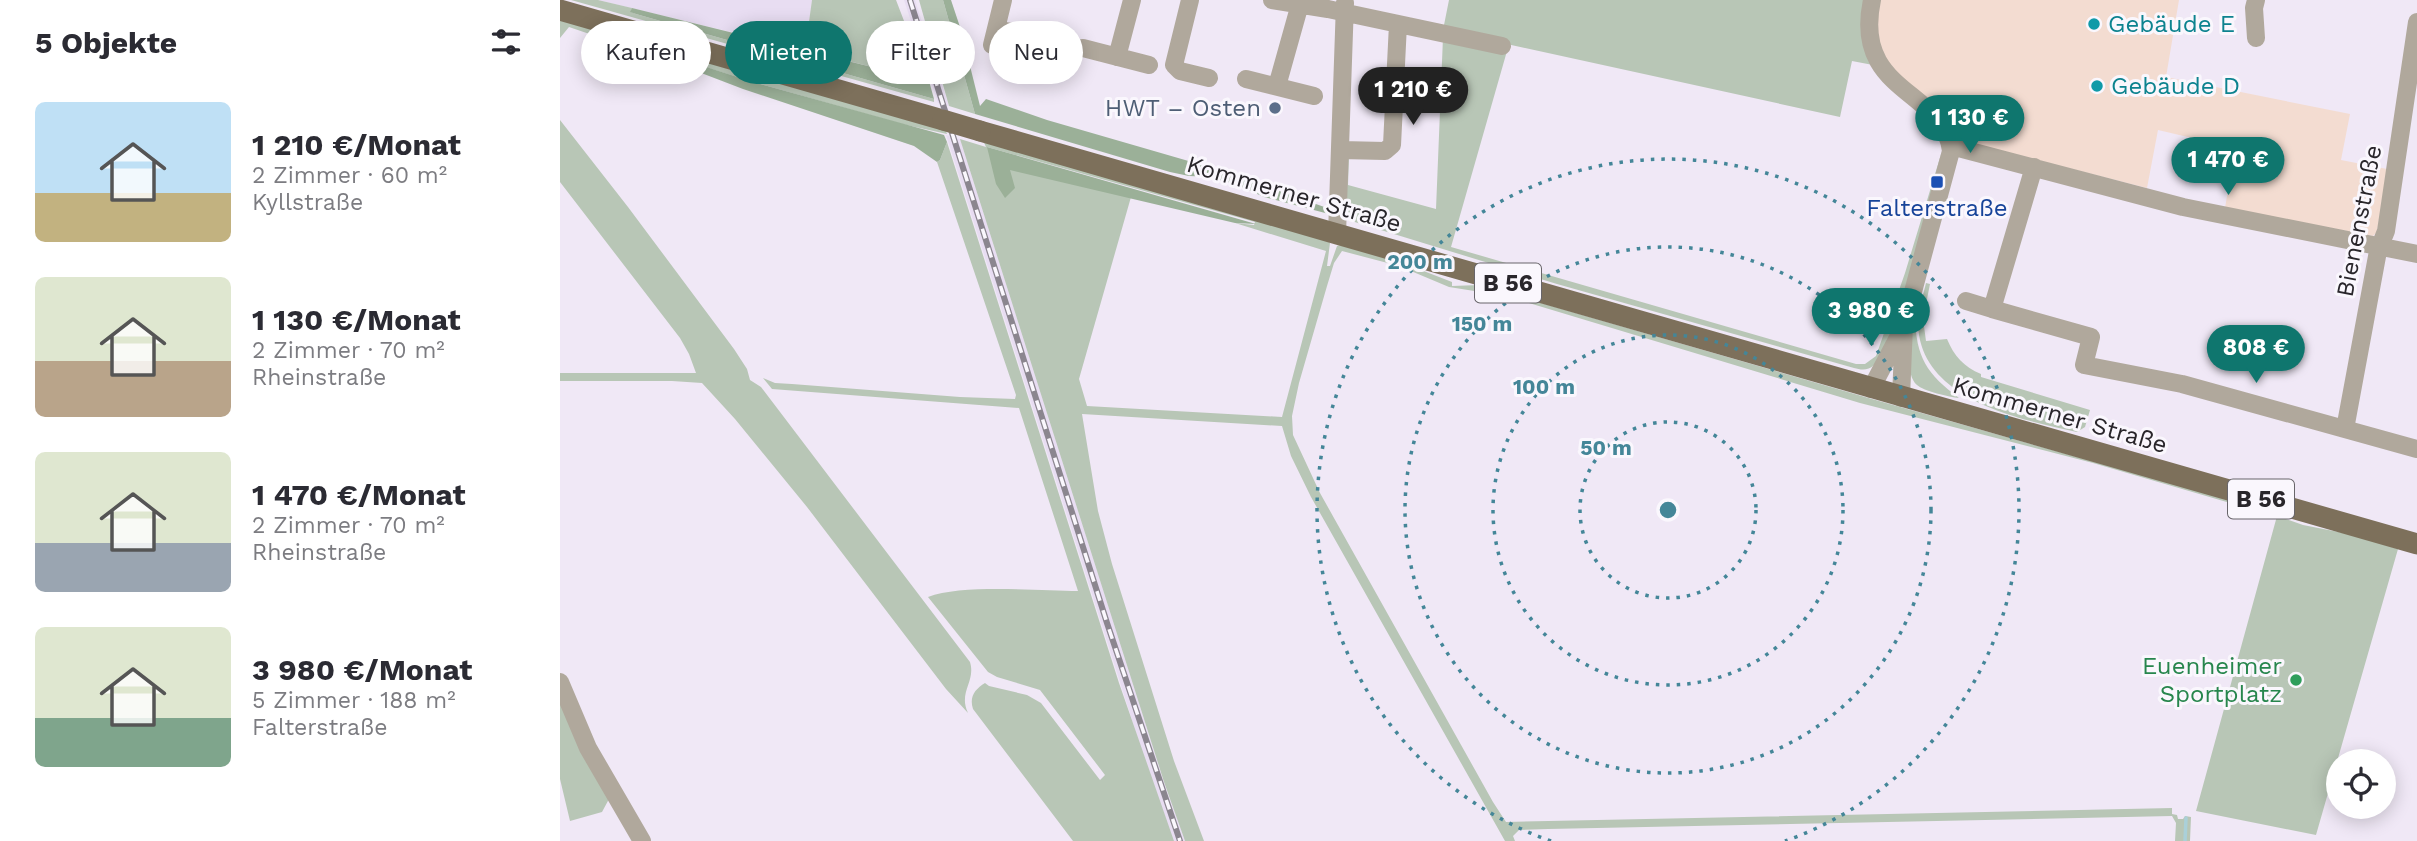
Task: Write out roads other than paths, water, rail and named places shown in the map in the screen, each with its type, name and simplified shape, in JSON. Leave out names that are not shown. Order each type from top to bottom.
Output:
[{"type":"main road","name":"Kommerner Straße","points":[[560,10],[1901,398],[2417,544]]},
{"type":"street","points":[[998,21],[1003,0]]},
{"type":"street","points":[[1117,57],[1132,0]]},
{"type":"street","points":[[1190,0],[1174,65],[1180,71],[1209,78]]},
{"type":"street","points":[[1272,0],[1345,6],[1398,24],[1502,46]]},
{"type":"street","points":[[1871,389],[1904,325],[1951,157],[1951,146],[1940,123],[1888,76],[1876,58],[1869,25],[1872,0]]},
{"type":"street","points":[[2256,0],[2256,38]]},
{"type":"street","points":[[1277,86],[1300,4]]},
{"type":"street","points":[[1337,234],[1345,6]]},
{"type":"street","name":"Bienenstraße","points":[[2345,429],[2380,247],[2386,230],[2417,22]]},
{"type":"street","points":[[1340,150],[1385,151],[1392,145],[1398,24]]},
{"type":"street","points":[[1083,48],[1149,65]]},
{"type":"street","points":[[1246,79],[1314,96]]},
{"type":"street","points":[[1951,146],[2183,207],[2417,254]]},
{"type":"street","points":[[1992,309],[2034,167]]},
{"type":"street","points":[[1966,301],[2091,337],[2084,365],[2182,384],[2417,449]]},
{"type":"street","points":[[1901,398],[1904,325]]},
{"type":"street","points":[[560,682],[588,748],[642,841]]},
{"type":"waterway","points":[[2185,841],[2186,818]]},
{"type":"railway","points":[[910,0],[1107,623],[1180,841]]},
{"type":"place","name":"Gebäude E","points":[[2094,24]]},
{"type":"place","name":"Gebäude D","points":[[2097,86]]},
{"type":"place","name":"HWT – Osten","points":[[1275,108]]},
{"type":"place","name":"Falterstraße","points":[[1937,182]]},
{"type":"place","name":"Euenheimer Sportplatz","points":[[2296,680]]}]
